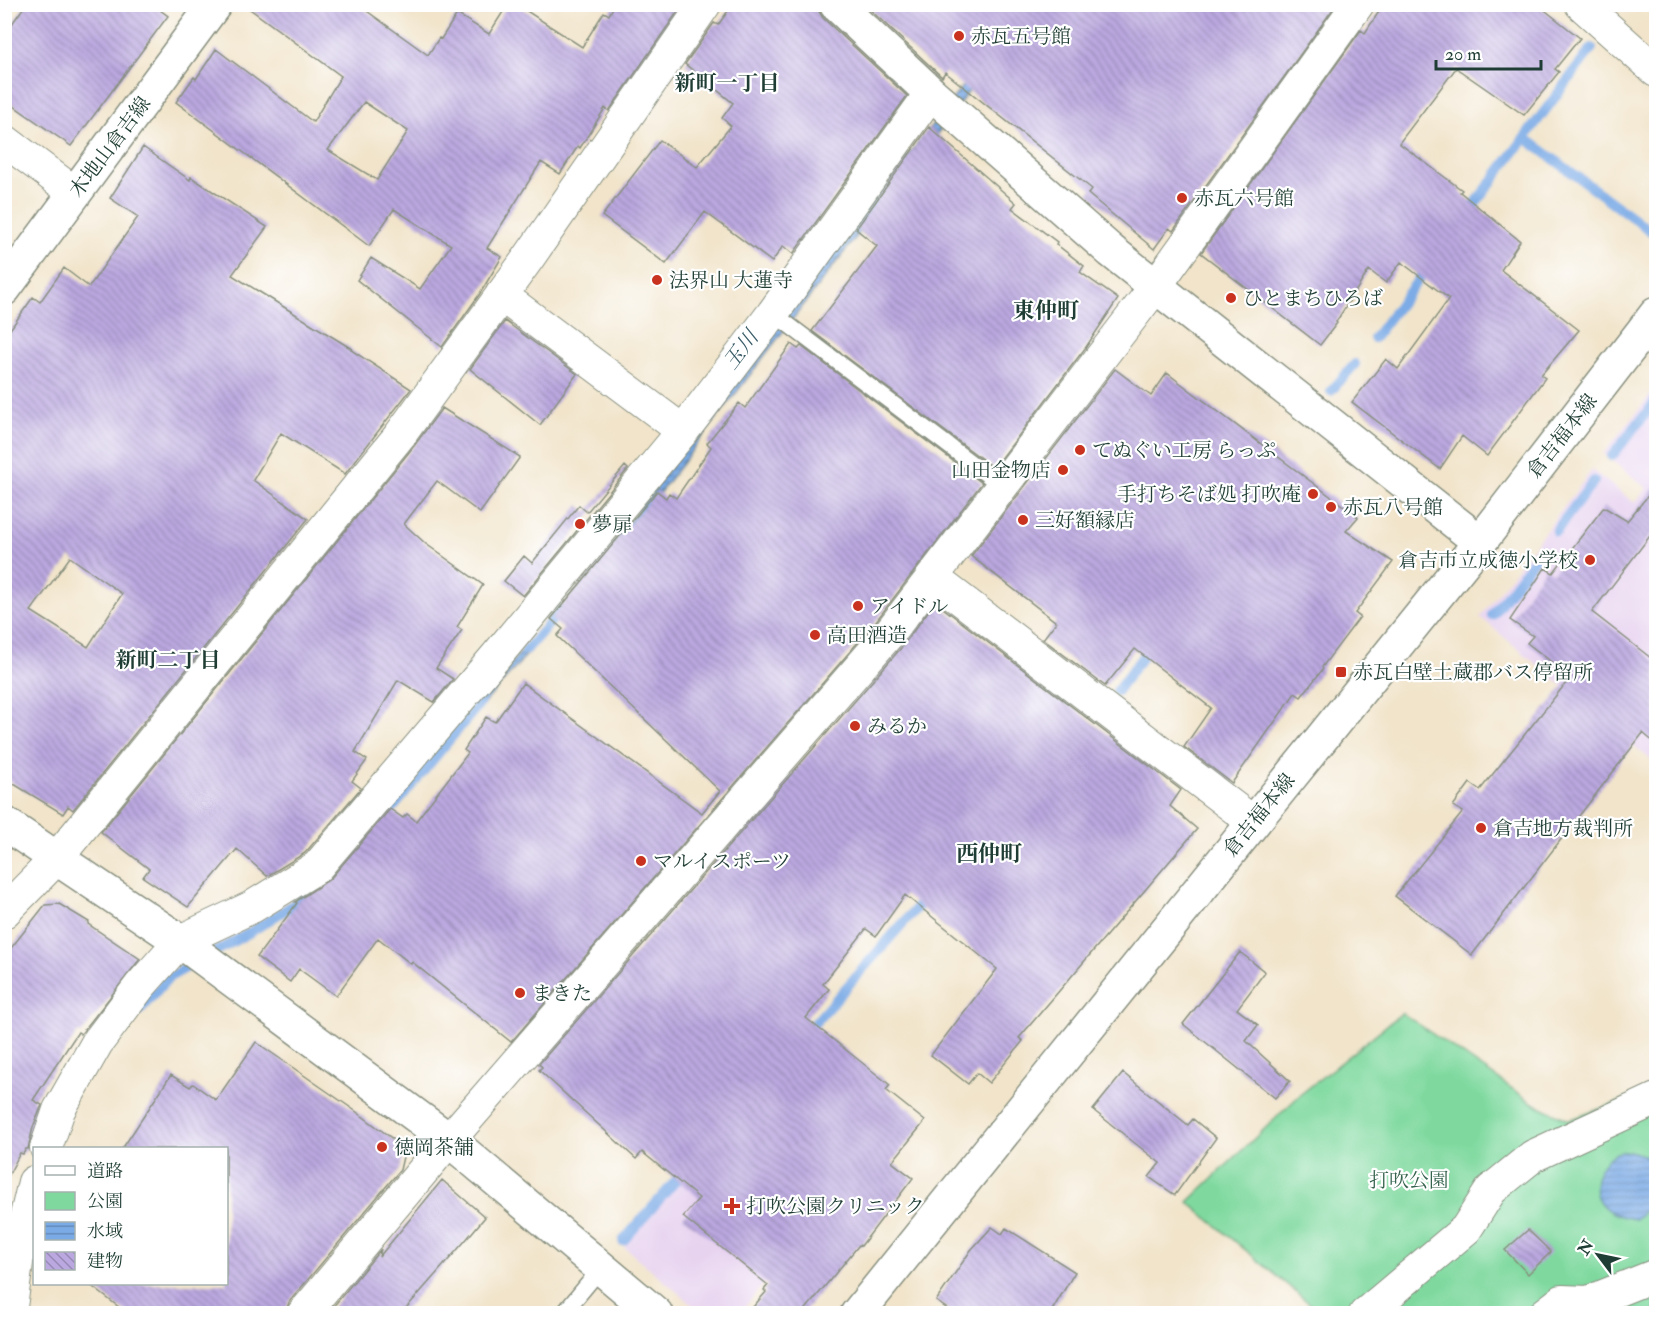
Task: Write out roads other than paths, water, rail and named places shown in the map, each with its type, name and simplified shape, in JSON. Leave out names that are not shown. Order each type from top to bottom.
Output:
[{"type":"street","name":"木地山倉吉線","points":[[4,289],[215,4]]},
{"type":"street","points":[[4,912],[57,858],[399,435],[501,296],[705,4]]},
{"type":"street","points":[[836,4],[931,93],[1111,251],[1480,542]]},
{"type":"street","points":[[303,1314],[449,1140],[887,636],[1003,488],[1155,287],[1358,4]]},
{"type":"street","points":[[1581,4],[1656,71]]},
{"type":"street","points":[[47,1147],[59,1110],[97,1043],[140,986],[180,941],[252,907],[317,867],[683,431],[773,313],[931,93]]},
{"type":"street","points":[[4,140],[75,193]]},
{"type":"street","points":[[501,296],[683,431]]},
{"type":"street","name":"倉吉福本線","points":[[857,1314],[1480,542],[1656,315]]},
{"type":"street","points":[[933,578],[1253,822]]},
{"type":"street","points":[[4,823],[180,941],[449,1140],[656,1314]]},
{"type":"street","points":[[1365,1314],[1466,1229],[1491,1190],[1533,1156],[1656,1099]]},
{"type":"street","points":[[10,1314],[20,1240],[33,1186]]},
{"type":"street","points":[[1545,1314],[1562,1301],[1588,1302],[1656,1275]]},
{"type":"lane","points":[[773,313],[1003,488]]},
{"type":"lane","points":[[563,1314],[602,1267]]},
{"type":"water","points":[[1019,5],[987,66],[933,140],[834,265],[602,568],[596,565],[873,200],[962,87]]},
{"type":"water","points":[[532,639],[537,643],[475,714],[471,710]]},
{"type":"water","points":[[1629,1151],[1652,1162],[1656,1167],[1658,1182],[1656,1201],[1635,1219],[1607,1210],[1599,1201],[1595,1186],[1599,1171],[1608,1158],[1617,1153]]},
{"type":"waterway","points":[[1466,216],[1592,48]]},
{"type":"waterway","points":[[1528,140],[1656,235]]},
{"type":"waterway","points":[[1374,338],[1428,267]]},
{"type":"waterway","points":[[1331,391],[1355,364]]},
{"type":"waterway","points":[[1612,456],[1656,401]]},
{"type":"waterway","points":[[1556,531],[1594,481]]},
{"type":"waterway","points":[[1492,615],[1541,550]]},
{"type":"waterway","name":"玉川","points":[[526,650],[561,610]]},
{"type":"waterway","points":[[1117,691],[1151,645]]},
{"type":"waterway","points":[[383,820],[480,703]]},
{"type":"waterway","points":[[805,1034],[928,895]]},
{"type":"waterway","points":[[140,1010],[168,978],[249,933],[307,896]]},
{"type":"waterway","points":[[623,1241],[686,1169]]},
{"type":"place","name":"赤瓦五号館","points":[[959,36]]},
{"type":"place","name":"赤瓦六号館","points":[[1182,198]]},
{"type":"place","name":"法界山 大蓮寺","points":[[657,280]]},
{"type":"place","name":"ひとまちひろば","points":[[1231,298]]},
{"type":"place","name":"てぬぐい工房 らっぷ","points":[[1080,450]]},
{"type":"place","name":"山田金物店","points":[[1063,470]]},
{"type":"place","name":"手打ちそば処 打吹庵","points":[[1313,494]]},
{"type":"place","name":"赤瓦八号館","points":[[1331,507]]},
{"type":"place","name":"三好額縁店","points":[[1023,520]]},
{"type":"place","name":"夢扉","points":[[580,524]]},
{"type":"place","name":"倉吉市立成徳小学校","points":[[1590,560]]},
{"type":"place","name":"アイドル","points":[[858,606]]},
{"type":"place","name":"高田酒造","points":[[815,635]]},
{"type":"place","name":"赤瓦白壁土蔵郡バス停留所","points":[[1341,672]]},
{"type":"place","name":"みるか","points":[[855,726]]},
{"type":"place","name":"倉吉地方裁判所","points":[[1481,828]]},
{"type":"place","name":"マルイスポーツ","points":[[641,861]]},
{"type":"place","name":"まきた","points":[[520,993]]},
{"type":"place","name":"徳岡茶舗","points":[[382,1147]]},
{"type":"place","name":"打吹公園クリニック","points":[[732,1206]]},
{"type":"district","name":"新町一丁目","points":[[727,83]]},
{"type":"district","name":"東仲町","points":[[1046,311]]},
{"type":"district","name":"新町二丁目","points":[[168,660]]},
{"type":"district","name":"西仲町","points":[[989,854]]},
{"type":"park label","name":"打吹公園","points":[[1409,1180]]}]
